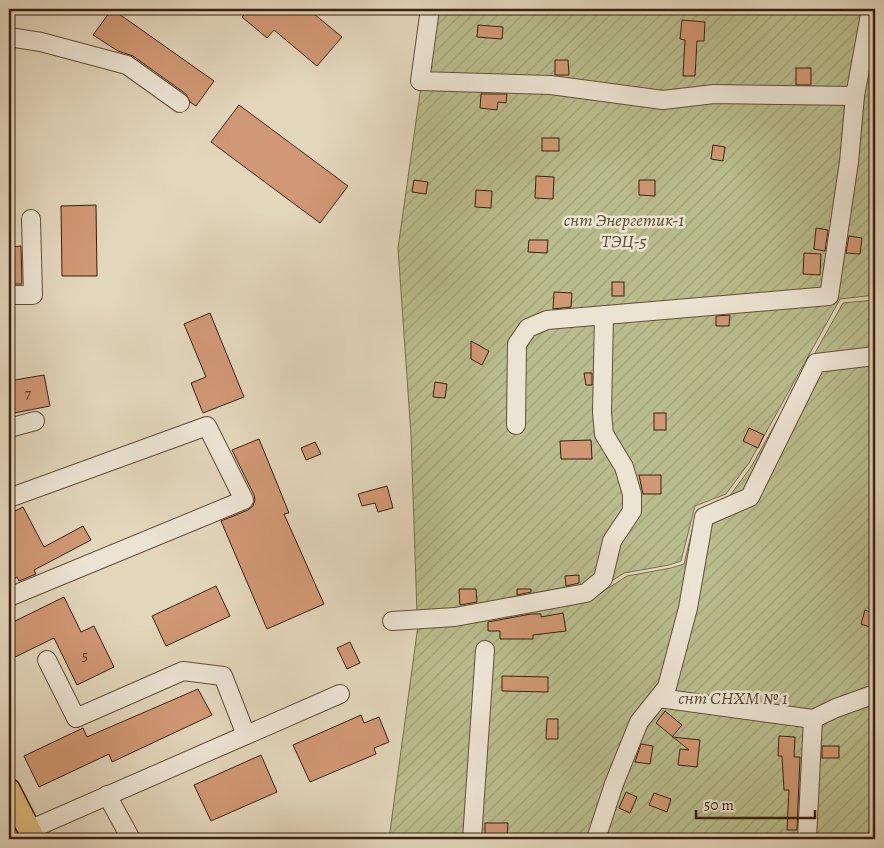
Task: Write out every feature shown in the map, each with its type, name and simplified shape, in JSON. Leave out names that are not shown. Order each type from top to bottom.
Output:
[{"type":"main road","points":[[9,790],[32,834]]},
{"type":"lane","points":[[430,9],[420,81],[551,85],[663,100],[714,94],[855,96]]},
{"type":"lane","points":[[516,425],[517,344],[528,328],[547,320],[829,296],[849,162],[855,96],[871,9]]},
{"type":"lane","points":[[9,37],[41,42],[127,64],[180,103]]},
{"type":"lane","points":[[9,295],[33,296],[31,219]]},
{"type":"lane","points":[[392,620],[456,616],[586,593],[603,579],[612,541],[632,511],[632,494],[624,467],[604,434],[602,413],[604,315]]},
{"type":"lane","points":[[596,839],[614,784],[639,722],[668,687],[688,608],[704,517],[750,497],[816,363],[875,356]]},
{"type":"lane","points":[[9,428],[35,421]]},
{"type":"lane","points":[[9,498],[208,426],[244,500],[9,597]]},
{"type":"lane","points":[[472,839],[485,650]]},
{"type":"lane","points":[[47,660],[76,718],[183,671],[223,676],[246,735]]},
{"type":"lane","points":[[32,834],[107,795],[340,694]]},
{"type":"lane","points":[[659,698],[814,720],[836,708],[875,694]]},
{"type":"lane","points":[[807,839],[814,720]]},
{"type":"lane","points":[[107,795],[131,839]]},
{"type":"green space","name":"снт Энергетик-1 ТЭЦ-5","points":[[437,9],[875,9],[875,295],[840,299],[749,463],[726,494],[695,506],[681,561],[624,573],[596,591],[550,605],[599,594],[627,576],[684,564],[697,510],[728,498],[751,467],[843,303],[875,300],[875,839],[389,839],[419,618],[417,614],[411,435],[398,248],[426,51]]},
{"type":"building","points":[[112,9],[214,81],[196,106],[190,102],[186,94],[133,56],[118,51],[93,35]]},
{"type":"building","points":[[249,9],[308,9],[342,37],[317,66],[274,30],[267,38],[242,17]]},
{"type":"building","points":[[682,20],[705,22],[704,41],[697,41],[695,76],[683,76],[685,40],[680,39]]},
{"type":"building","points":[[478,25],[503,27],[502,39],[477,37]]},
{"type":"building","points":[[555,60],[568,60],[569,75],[555,75]]},
{"type":"building","points":[[796,68],[811,68],[811,85],[796,85]]},
{"type":"building","points":[[481,94],[507,94],[506,103],[498,102],[497,110],[480,108]]},
{"type":"building","points":[[239,105],[348,186],[320,223],[211,142]]},
{"type":"building","points":[[542,138],[559,138],[559,151],[542,151]]},
{"type":"building","points":[[713,145],[725,147],[723,161],[711,159]]},
{"type":"building","points":[[536,176],[554,177],[553,199],[535,198]]},
{"type":"building","points":[[414,180],[428,182],[426,194],[412,192]]},
{"type":"building","points":[[639,180],[655,180],[655,196],[639,195]]},
{"type":"building","points":[[476,190],[492,191],[491,208],[475,207]]},
{"type":"building","points":[[96,205],[97,276],[62,276],[61,206]]},
{"type":"building","points":[[816,228],[828,230],[825,251],[814,249]]},
{"type":"building","points":[[849,236],[862,238],[860,254],[846,253]]},
{"type":"building","points":[[529,240],[548,240],[547,253],[528,252]]},
{"type":"building","points":[[21,246],[22,284],[9,284],[9,247]]},
{"type":"building","points":[[804,253],[821,254],[820,275],[803,274]]},
{"type":"building","points":[[612,282],[624,282],[624,296],[612,296]]},
{"type":"building","points":[[554,292],[572,293],[571,307],[553,309]]},
{"type":"building","points":[[210,313],[244,397],[203,413],[191,383],[206,377],[184,324]]},
{"type":"building","points":[[730,315],[729,326],[716,326],[716,316]]},
{"type":"building","points":[[471,341],[489,351],[482,365],[471,359]]},
{"type":"building","points":[[584,373],[592,373],[592,385],[586,385]]},
{"type":"building","points":[[44,375],[50,406],[9,414],[9,381]]},
{"type":"building","points":[[435,382],[447,384],[445,398],[433,397]]},
{"type":"building","points":[[654,413],[666,413],[666,430],[654,430]]},
{"type":"building","points":[[749,428],[764,435],[758,448],[743,441]]},
{"type":"building","points":[[259,439],[289,513],[284,514],[324,604],[267,629],[221,521],[253,506],[254,495],[232,450]]},
{"type":"building","points":[[591,440],[592,459],[561,459],[560,441]]},
{"type":"building","points":[[315,442],[321,454],[306,460],[301,448]]},
{"type":"building","points":[[639,475],[661,475],[661,494],[643,494]]},
{"type":"building","points":[[387,486],[393,508],[378,512],[375,503],[362,506],[358,494]]},
{"type":"building","points":[[23,507],[44,547],[83,526],[91,540],[34,570],[36,574],[19,581],[17,577],[9,582],[9,514]]},
{"type":"building","points":[[579,575],[579,583],[566,586],[565,576]]},
{"type":"building","points":[[216,586],[230,616],[166,646],[152,616]]},
{"type":"building","points":[[459,589],[476,589],[477,602],[460,605]]},
{"type":"building","points":[[517,589],[531,589],[531,592],[517,595]]},
{"type":"building","points":[[64,597],[81,632],[94,626],[114,667],[77,685],[54,638],[9,660],[9,624]]},
{"type":"building","points":[[865,610],[875,614],[875,629],[861,624]]},
{"type":"building","points":[[563,613],[566,631],[533,635],[533,639],[500,639],[500,631],[488,631],[488,622],[531,614],[541,614],[541,617]]},
{"type":"building","points":[[350,642],[360,663],[347,669],[337,648]]},
{"type":"building","points":[[502,676],[548,677],[548,692],[502,691]]},
{"type":"building","points":[[198,689],[212,715],[112,762],[109,754],[39,787],[24,756],[83,728],[87,737]]},
{"type":"building","points":[[665,711],[682,725],[672,736],[656,723]]},
{"type":"building","points":[[361,715],[364,723],[379,717],[389,742],[374,748],[376,754],[310,782],[293,745]]},
{"type":"building","points":[[547,719],[558,719],[558,739],[546,739]]},
{"type":"building","points":[[779,736],[795,737],[794,757],[800,757],[797,830],[787,830],[789,790],[784,790],[782,756],[778,756]]},
{"type":"building","points":[[673,737],[700,740],[697,767],[678,765],[680,749],[689,750]]},
{"type":"building","points":[[641,744],[653,746],[650,764],[635,762]]},
{"type":"building","points":[[822,746],[839,746],[839,758],[822,758]]},
{"type":"building","points":[[261,755],[277,792],[211,821],[194,785]]},
{"type":"building","points":[[626,792],[637,797],[630,813],[619,808]]},
{"type":"building","points":[[654,793],[671,799],[667,812],[649,805]]},
{"type":"building","points":[[485,823],[508,823],[507,837],[485,836]]},
{"type":"park label","name":"снт СНХМ № 1","points":[[733,698]]}]
